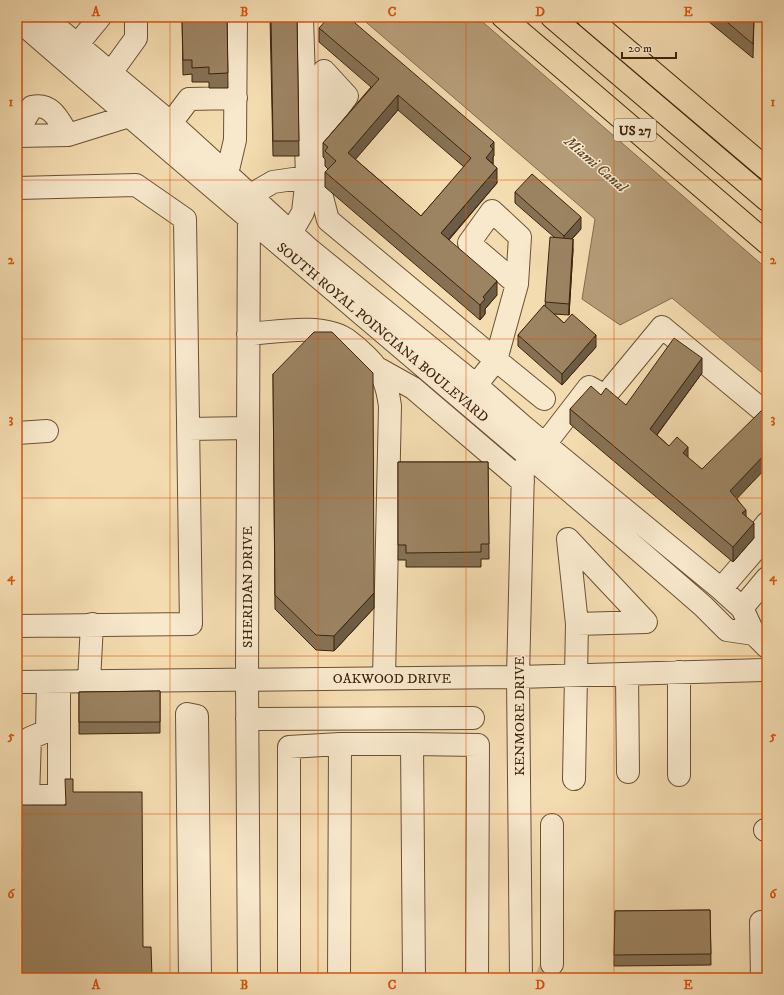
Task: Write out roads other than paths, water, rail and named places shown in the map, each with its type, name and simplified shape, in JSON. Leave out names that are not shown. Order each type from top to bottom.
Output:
[{"type":"highway","name":"US 27","points":[[503,17],[767,243]]},
{"type":"highway","points":[[552,17],[767,200]]},
{"type":"highway","points":[[588,17],[767,169]]},
{"type":"street","name":"SOUTH ROYAL POINCIANA BOULEVARD","points":[[44,17],[170,124],[309,249],[476,385],[538,451],[727,630],[760,641]]},
{"type":"street","points":[[77,45],[100,17]]},
{"type":"street","points":[[110,74],[136,38],[136,17]]},
{"type":"street","points":[[227,174],[235,140],[236,17]]},
{"type":"street","points":[[291,233],[303,212],[307,177],[302,17]]},
{"type":"street","name":"SOUTH ROYAL POINCIANA BOULEVARD","points":[[17,19],[329,288],[538,451],[721,589],[742,608],[760,641]]},
{"type":"street","points":[[170,124],[189,99],[236,98]]},
{"type":"street","points":[[17,132],[32,107],[40,105],[49,108],[68,135]]},
{"type":"street","points":[[17,136],[68,135],[129,116]]},
{"type":"street","points":[[326,124],[320,133],[318,182],[328,220],[544,399]]},
{"type":"street","points":[[250,196],[273,182],[307,177]]},
{"type":"street","points":[[17,188],[136,185],[185,219],[191,624],[17,626]]},
{"type":"street","name":"SHERIDAN DRIVE","points":[[249,978],[247,679],[250,196]]},
{"type":"street","points":[[309,249],[328,220]]},
{"type":"street","points":[[476,385],[496,360],[517,284]]},
{"type":"street","name":"KENMORE DRIVE","points":[[521,978],[518,677],[523,469],[589,387],[605,396],[662,327],[767,414]]},
{"type":"street","points":[[248,334],[296,331],[330,332],[346,339],[379,369],[413,388],[522,482]]},
{"type":"street","points":[[379,369],[388,388],[390,406],[384,678]]},
{"type":"street","points":[[188,429],[248,428]]},
{"type":"street","points":[[17,433],[47,431]]},
{"type":"street","points":[[721,589],[759,545],[759,533],[767,523]]},
{"type":"street","points":[[742,608],[767,578]]},
{"type":"street","points":[[89,681],[92,624]]},
{"type":"street","points":[[574,778],[577,624]]},
{"type":"street","name":"OAKWOOD DRIVE","points":[[17,682],[518,677],[767,670]]},
{"type":"street","points":[[679,672],[679,775]]},
{"type":"street","points":[[627,674],[628,772]]},
{"type":"street","points":[[190,978],[187,714],[196,716],[200,978]]},
{"type":"street","points":[[247,719],[473,718]]},
{"type":"street","points":[[339,978],[340,744]]},
{"type":"street","points":[[289,978],[289,747],[340,744],[412,744],[478,745],[477,978]]},
{"type":"street","points":[[412,744],[414,978]]},
{"type":"street","points":[[520,825],[548,825],[552,964]]},
{"type":"street","points":[[761,922],[762,978]]},
{"type":"water","name":"Miami Canal","points":[[360,17],[477,17],[767,269],[767,377],[672,298],[620,325],[582,299],[595,219]]},
{"type":"tunnel","points":[[546,978],[552,964]]}]
